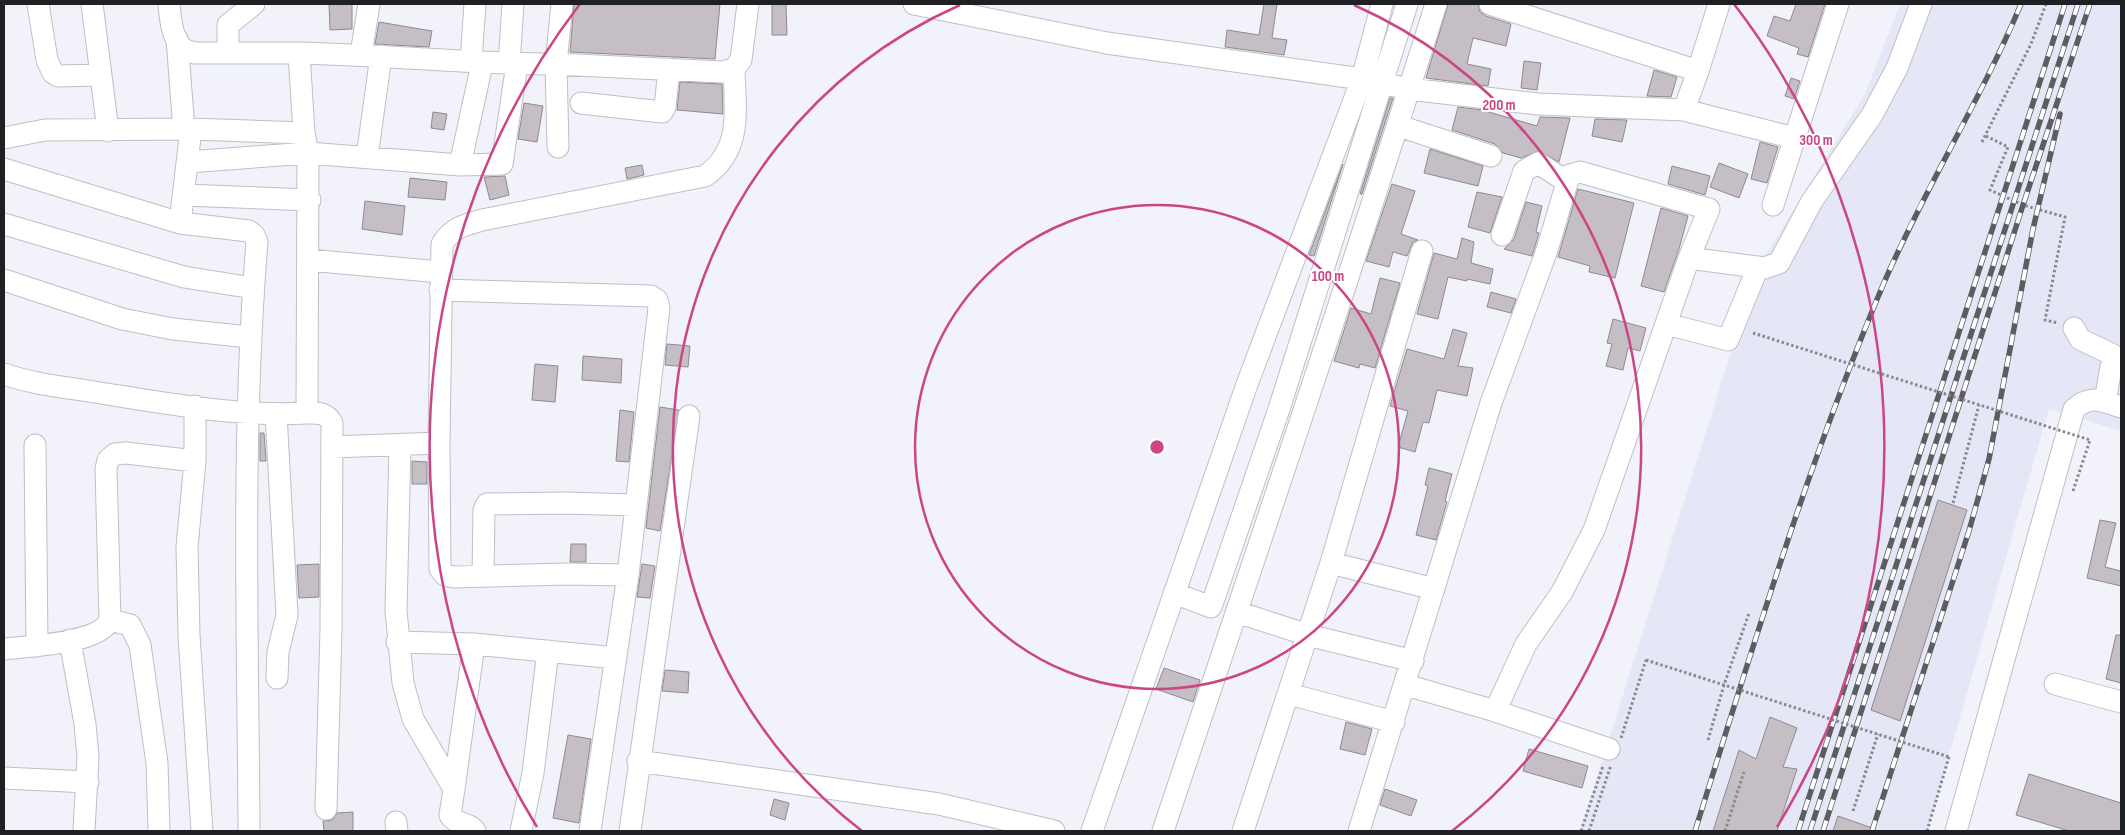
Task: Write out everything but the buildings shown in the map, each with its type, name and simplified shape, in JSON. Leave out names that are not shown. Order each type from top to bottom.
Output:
[{"type":"street","points":[[38,4],[47,60],[53,73],[58,76],[101,75]]},
{"type":"street","points":[[92,4],[108,131]]},
{"type":"street","points":[[169,4],[170,20],[177,39],[183,49],[195,53],[371,55],[513,64],[556,64],[722,72],[734,69],[741,60],[744,51],[748,4]]},
{"type":"street","points":[[228,53],[226,36],[228,25],[254,4]]},
{"type":"street","points":[[367,157],[371,55],[369,4]]},
{"type":"street","points":[[460,165],[476,62],[475,4]]},
{"type":"street","points":[[4,138],[45,130],[188,130],[306,143],[367,157],[460,165],[502,164],[513,64],[513,4]]},
{"type":"street","points":[[558,147],[556,64],[562,4]]},
{"type":"street","points":[[914,4],[1107,43],[1371,81],[1409,89],[1538,104],[1684,110],[1794,138]]},
{"type":"street","points":[[1211,607],[1279,409],[1371,81],[1382,4]]},
{"type":"street","points":[[1092,831],[1252,370],[1371,81],[1407,4]]},
{"type":"street","points":[[1163,831],[1381,173],[1399,126],[1436,4]]},
{"type":"street","points":[[1490,4],[1698,71]]},
{"type":"street","points":[[1684,110],[1719,4]]},
{"type":"street","points":[[1772,205],[1838,4]]},
{"type":"street","points":[[1689,258],[1758,267],[1771,267],[1778,263],[1812,201],[1872,115],[1897,68],[1921,4]]},
{"type":"street","points":[[177,39],[188,130],[188,162],[180,222]]},
{"type":"street","points":[[299,53],[310,200],[307,413]]},
{"type":"street","points":[[581,103],[662,112],[665,107],[669,69]]},
{"type":"street","points":[[628,575],[454,577],[444,575],[440,569],[439,443],[442,244],[448,233],[462,226],[705,176],[719,167],[730,146],[736,124],[734,69]]},
{"type":"street","points":[[1399,126],[1492,156]]},
{"type":"street","points":[[188,162],[306,143]]},
{"type":"street","points":[[1492,710],[1497,707],[1530,638],[1562,592],[1594,530],[1689,258],[1709,210],[1580,172],[1562,178],[1538,163],[1524,171],[1502,235]]},
{"type":"street","points":[[4,170],[180,222],[249,231],[254,235],[257,242],[249,337],[246,413],[249,831]]},
{"type":"street","points":[[1359,831],[1406,685],[1491,403],[1547,250],[1569,176]]},
{"type":"street","points":[[184,195],[310,200]]},
{"type":"street","points":[[4,224],[184,277],[253,288]]},
{"type":"street","points":[[1243,831],[1331,563],[1422,251]]},
{"type":"street","points":[[309,260],[440,281],[651,296],[657,300],[659,308],[650,403],[635,505],[628,575],[590,831]]},
{"type":"street","points":[[1667,324],[1728,340],[1758,267]]},
{"type":"street","points":[[4,280],[122,319],[173,329],[249,337]]},
{"type":"street","points":[[1956,831],[2074,409],[2084,401],[2095,399],[2113,405],[2113,355],[2080,339],[2074,328]]},
{"type":"street","points":[[4,374],[40,383],[246,413],[322,413],[329,416],[332,423],[332,448],[326,809]]},
{"type":"street","points":[[195,406],[195,461],[187,547],[189,635],[202,831]]},
{"type":"street","points":[[276,414],[287,615],[278,652],[277,678]]},
{"type":"street","points":[[630,831],[638,761],[688,416]]},
{"type":"street","points":[[332,448],[439,443]]},
{"type":"street","points":[[35,445],[37,646]]},
{"type":"street","points":[[400,445],[398,642],[403,682],[413,719],[454,789]]},
{"type":"street","points":[[4,649],[70,640],[99,633],[107,627],[110,620],[106,469],[108,460],[115,454],[126,452],[195,461]]},
{"type":"street","points":[[483,576],[484,510],[487,504],[566,503],[635,505]]},
{"type":"street","points":[[1331,563],[1434,589]]},
{"type":"street","points":[[1174,593],[1211,607],[1308,635],[1413,661]]},
{"type":"street","points":[[110,620],[130,625],[140,644],[157,763],[159,831]]},
{"type":"street","points":[[70,640],[85,724],[88,782],[84,831]]},
{"type":"street","points":[[398,642],[474,644],[616,658]]},
{"type":"street","points":[[474,644],[450,815],[456,822],[470,825],[475,831]]},
{"type":"street","points":[[520,831],[533,773],[548,652]]},
{"type":"street","points":[[2055,684],[2121,702]]},
{"type":"street","points":[[1406,685],[1492,710],[1608,749]]},
{"type":"street","points":[[1289,694],[1394,722]]},
{"type":"street","points":[[638,761],[939,804],[1054,831]]},
{"type":"street","points":[[4,778],[88,782]]},
{"type":"path","points":[[1982,142],[2031,44],[2046,4]]},
{"type":"path","points":[[1986,136],[2008,147],[1990,190],[2023,205],[2065,217],[2045,320],[2074,328]]},
{"type":"path","points":[[1753,333],[2090,440],[2073,491]]},
{"type":"path","points":[[1952,503],[1979,406]]},
{"type":"path","points":[[1708,740],[1724,685],[1749,613]]},
{"type":"path","points":[[1646,660],[1949,756],[1927,831]]},
{"type":"path","points":[[1853,811],[1878,734]]},
{"type":"path","points":[[1581,831],[1608,749]]},
{"type":"path","points":[[1725,831],[1744,772]]},
{"type":"shaded area","points":[[1900,4],[2121,4],[2121,431],[2049,409],[1927,831],[1580,831],[1758,267],[1865,94]]},
{"type":"railway","points":[[1695,831],[1806,487],[1856,352],[1899,249],[1988,75],[2021,4]]},
{"type":"railway","points":[[1798,831],[2065,4]]},
{"type":"railway","points":[[1810,831],[2078,4]]},
{"type":"railway","points":[[1823,831],[2023,205],[2090,4]]},
{"type":"railway","points":[[1872,831],[1969,531],[1989,459],[2033,229],[2060,114]]}]
